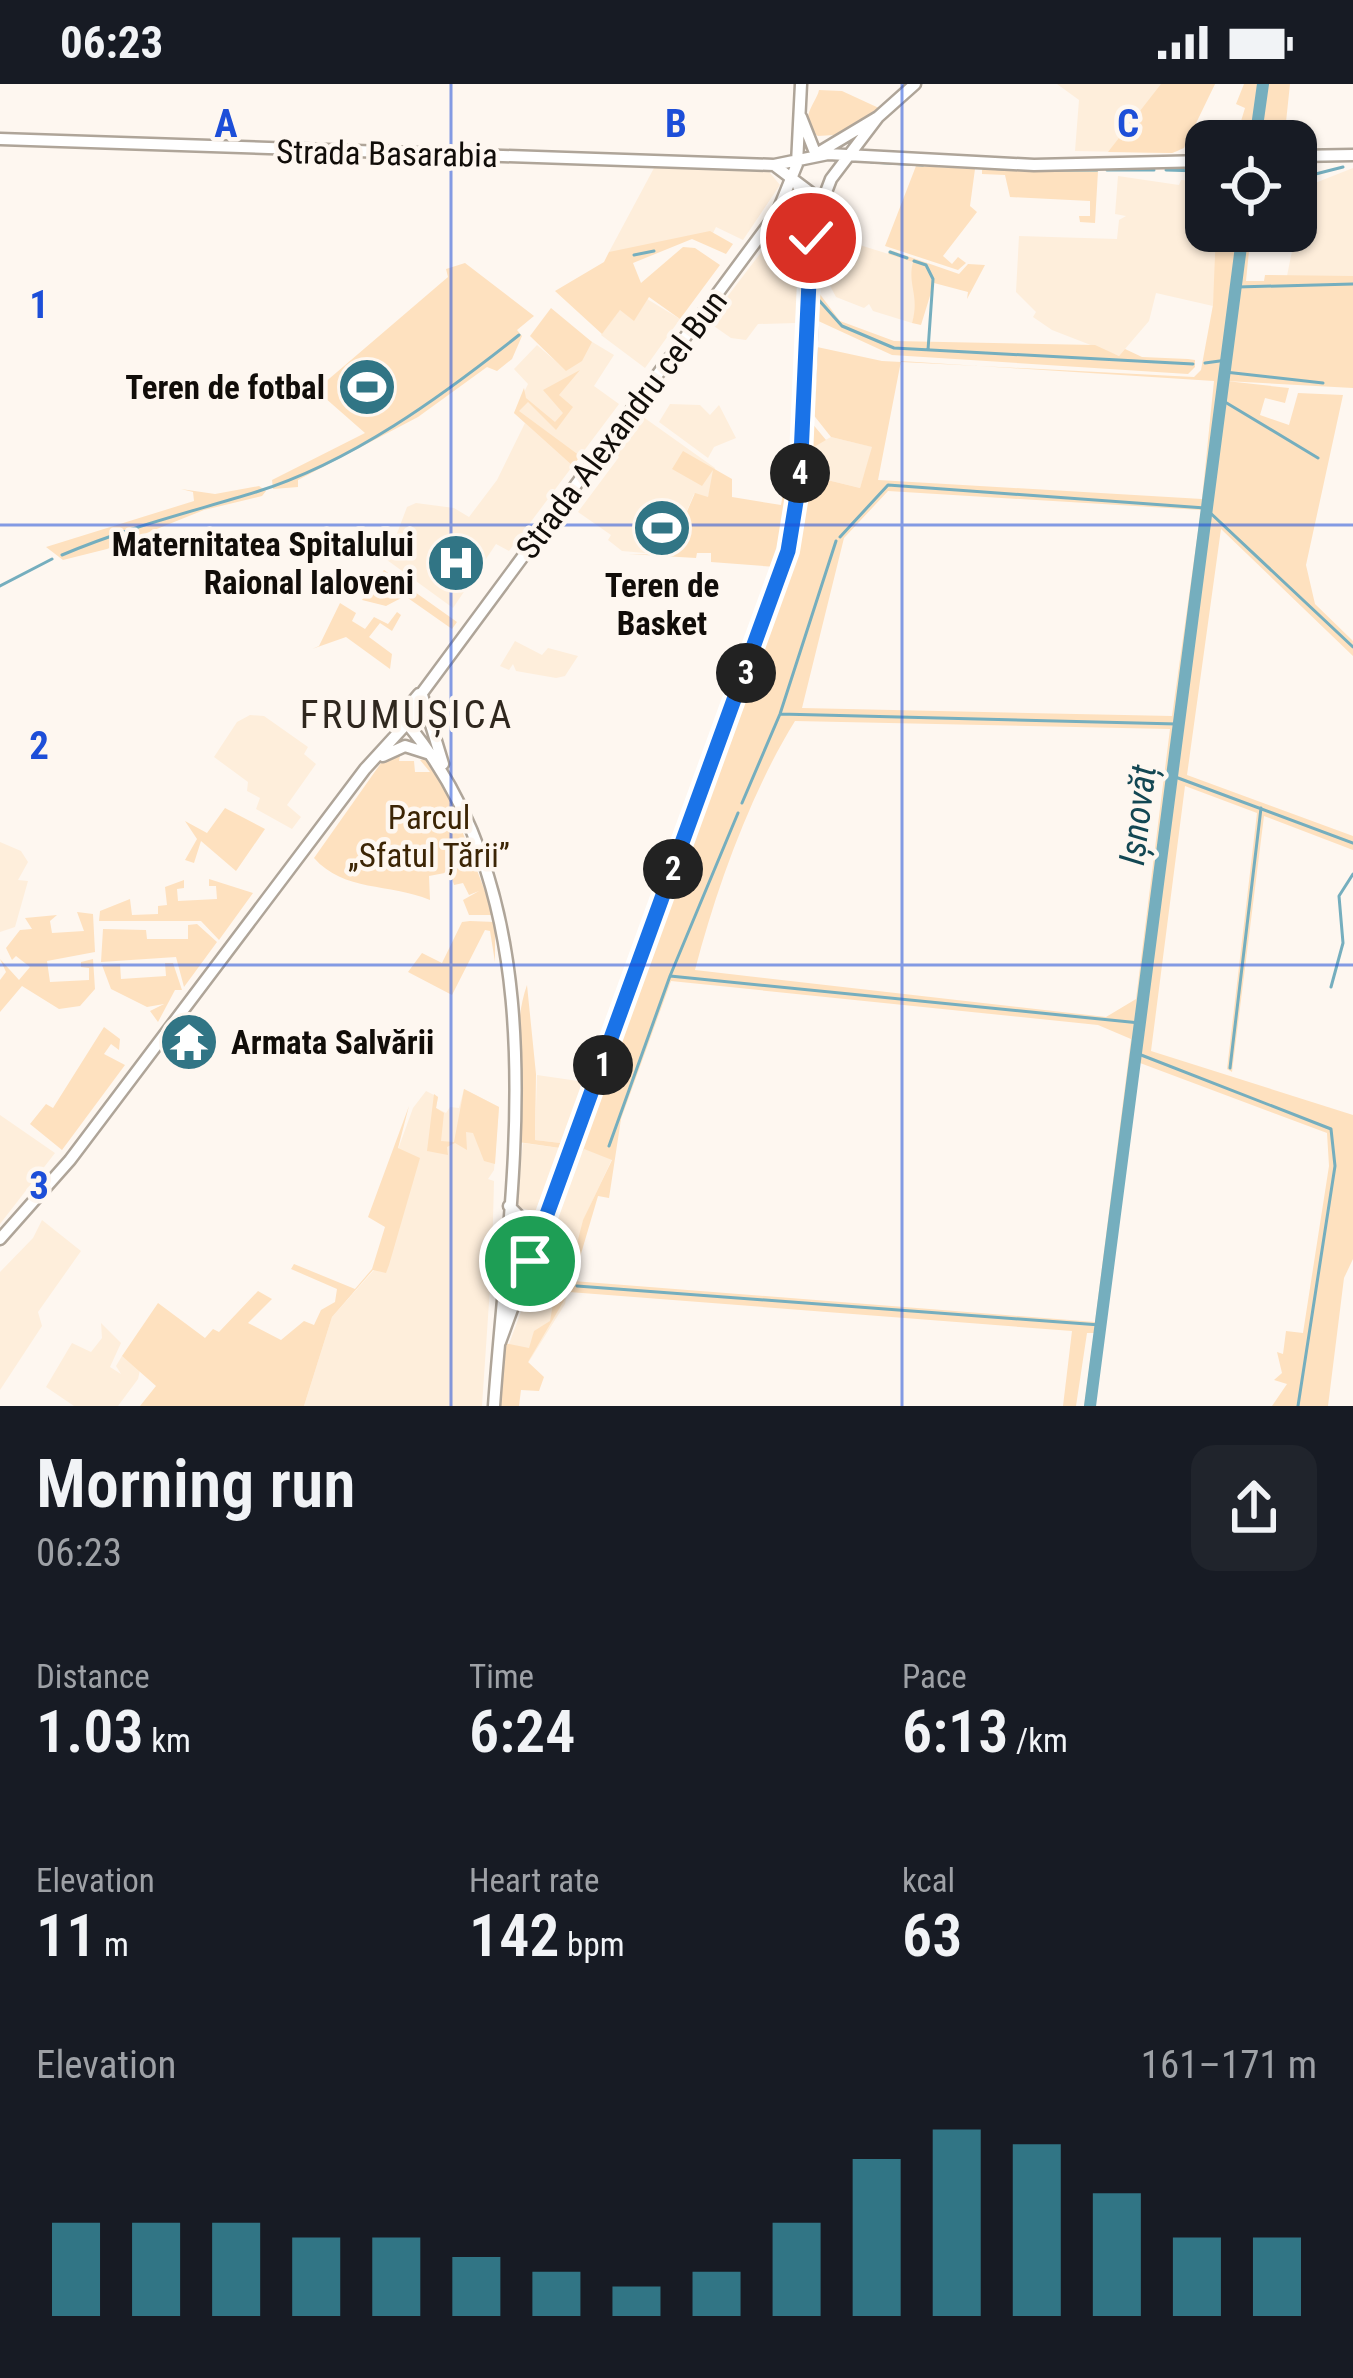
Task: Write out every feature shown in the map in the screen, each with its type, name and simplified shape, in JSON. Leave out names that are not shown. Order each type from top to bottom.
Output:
[{"type":"main road","points":[[500,1342],[788,551],[800,477],[812,230],[801,183],[801,84]]},
{"type":"main road","points":[[812,230],[830,181],[847,156],[878,117],[915,84]]},
{"type":"main road","points":[[800,114],[816,155],[828,164],[830,181]]},
{"type":"main road","points":[[816,155],[878,117]]},
{"type":"main road","name":"Strada Basarabia","points":[[0,139],[774,165],[801,183],[830,181]]},
{"type":"main road","name":"Strada Basarabia","points":[[801,183],[816,155],[1034,166],[1185,162]]},
{"type":"main road","points":[[1317,156],[1353,155]]},
{"type":"main road","name":"Strada Alexandru cel Bun","points":[[0,1239],[70,1160],[407,716],[801,183]]},
{"type":"main road","name":"Strada Alexandru cel Bun","points":[[777,213],[801,183]]},
{"type":"main road","points":[[422,693],[501,919],[516,1083],[494,1406]]},
{"type":"main road","points":[[407,716],[443,763]]},
{"type":"main road","points":[[365,769],[405,746],[443,763]]},
{"type":"main road","points":[[509,1206],[527,1224],[548,1216]]},
{"type":"shaded area","points":[[1057,84],[1215,84],[1195,120],[1185,120],[1185,138],[1172,153],[1075,151],[1079,100]]},
{"type":"shaded area","points":[[654,168],[766,168],[780,185],[743,240],[716,227],[713,233],[614,255],[609,252]]},
{"type":"shaded area","points":[[1353,168],[1353,276],[1287,276],[1292,252],[1317,252],[1317,182]]},
{"type":"shaded area","points":[[1118,176],[1179,185],[1185,180],[1185,252],[1217,252],[1213,306],[1156,293],[1149,321],[1119,356],[1052,330],[1033,317],[1036,312],[1016,292],[1019,236],[1117,239],[1119,220],[1126,216],[1115,214]]},
{"type":"shaded area","points":[[788,217],[805,229],[797,323],[758,324],[746,340],[731,338],[708,322]]},
{"type":"shaded area","points":[[847,241],[914,262],[919,300],[912,323],[873,311],[869,304],[864,308],[836,297],[819,265],[821,249],[842,254]]},
{"type":"shaded area","points":[[634,291],[680,319],[645,368],[601,335]]},
{"type":"shaded area","points":[[589,340],[614,355],[594,386],[619,404],[509,551],[496,544],[453,608],[387,560],[407,507],[416,503],[454,508],[469,517],[497,480],[525,423],[514,413],[528,384],[514,369],[537,345],[566,370]]},
{"type":"shaded area","points":[[670,404],[700,405],[710,415],[719,405],[736,438],[714,447],[708,458],[659,422]]},
{"type":"shaded area","points":[[639,414],[715,468],[708,498],[694,494],[668,555],[622,551],[608,540],[611,535],[578,512],[619,457],[612,450]]},
{"type":"shaded area","points":[[831,437],[873,447],[860,488],[811,476],[814,446]]},
{"type":"shaded area","points":[[515,641],[542,655],[548,648],[578,656],[565,676],[556,678],[516,671],[513,664],[509,670],[500,666]]},
{"type":"shaded area","points":[[250,715],[264,716],[308,747],[304,754],[316,764],[287,805],[301,817],[292,829],[256,809],[260,798],[247,791],[248,782],[214,757],[237,722]]},
{"type":"shaded area","points":[[0,842],[21,851],[28,862],[18,880],[28,881],[15,927],[0,932]]},
{"type":"shaded area","points":[[537,1075],[592,1083],[569,1144],[535,1140]]},
{"type":"shaded area","points":[[464,1089],[499,1107],[494,1170],[488,1179],[494,1181],[492,1258],[482,1406],[304,1406],[332,1317],[374,1270],[398,1232],[392,1166],[413,1108],[426,1091],[438,1097],[436,1108],[446,1113],[450,1107],[459,1108]]},
{"type":"shaded area","points":[[0,1115],[55,1153],[0,1224]]},
{"type":"shaded area","points":[[523,1143],[567,1149],[537,1212],[520,1208],[516,1198]]},
{"type":"shaded area","points":[[582,1148],[612,1159],[583,1221],[565,1304],[528,1363],[509,1344]]},
{"type":"shaded area","points":[[42,1220],[81,1251],[38,1312],[42,1326],[0,1390],[0,1272],[33,1238]]},
{"type":"shaded area","points":[[101,1323],[121,1343],[110,1367],[121,1374],[116,1366],[122,1356],[140,1370],[138,1379],[118,1406],[74,1406],[46,1387],[72,1343],[91,1352],[102,1338]]},
{"type":"green space","points":[[1161,84],[1215,84],[1198,120],[1185,120],[1184,148],[1172,153],[1108,152]]},
{"type":"green space","points":[[1244,84],[1290,84],[1286,120],[1241,120],[1245,108],[1236,104]]},
{"type":"green space","points":[[819,90],[842,91],[881,109],[834,135],[818,136],[808,118]]},
{"type":"green space","points":[[916,166],[975,169],[970,206],[977,212],[943,256],[952,264],[958,257],[966,263],[958,270],[885,246]]},
{"type":"green space","points":[[982,169],[1098,171],[1095,223],[1080,222],[1079,216],[1090,216],[1090,201],[1010,197],[1005,175],[982,174]]},
{"type":"green space","points":[[710,231],[733,244],[726,254],[692,239],[633,263],[641,283],[683,247],[695,248],[720,265],[680,319],[649,297],[634,321],[620,310],[602,334],[555,291],[604,262],[609,252]]},
{"type":"green space","points":[[890,250],[959,274],[968,264],[985,265],[967,299],[968,292],[934,283],[921,325],[912,323],[913,262],[888,254]]},
{"type":"green space","points":[[1215,252],[1249,252],[1246,281],[1264,281],[1265,275],[1353,276],[1353,388],[1226,381],[1289,388],[1285,403],[1265,398],[1260,415],[1289,425],[1298,393],[1343,395],[1306,565],[1315,604],[1353,641],[1353,656],[1221,529],[1187,775],[1353,836],[1353,850],[1264,816],[1232,1072],[1227,1069],[1257,813],[1185,786],[1151,1051],[1353,1115],[1353,1259],[1344,1278],[1328,1406],[1272,1406],[1287,1384],[1274,1380],[1282,1373],[1277,1352],[1283,1354],[1286,1331],[1303,1333],[1329,1166],[1327,1133],[1140,1063],[1094,1406],[1084,1406],[1094,1333],[1087,1333],[1076,1406],[1063,1406],[1072,1331],[569,1292],[528,1362],[544,1377],[539,1391],[521,1390],[519,1406],[497,1406],[504,1343],[529,1348],[534,1331],[550,1321],[553,1304],[563,1299],[583,1220],[612,1160],[584,1149],[577,1161],[796,557],[804,525],[811,422],[826,440],[814,447],[811,476],[860,488],[872,447],[831,437],[812,413],[817,347],[901,362],[878,480],[1202,499],[1214,381],[978,366],[1194,377],[1201,370],[1213,305]],"holes":[[[888,491],[1201,510],[1172,716],[802,708],[844,538]],[[795,721],[1170,729],[1136,999],[1106,1017],[695,970],[736,842]],[[671,981],[1098,1025],[1131,1039],[1095,1322],[573,1281],[598,1196],[609,1198],[621,1119]]]},
{"type":"green space","points":[[465,263],[534,316],[517,330],[522,336],[512,359],[497,371],[487,367],[418,417],[298,480],[298,487],[273,489],[272,480],[365,433],[316,390],[448,277],[446,269]]},
{"type":"green space","points":[[816,289],[840,321],[894,341],[1095,345],[1119,356],[1125,349],[1142,357],[1195,360],[1195,367],[1188,374],[892,355],[814,319]]},
{"type":"green space","points":[[551,308],[592,342],[582,361],[566,371],[530,336]]},
{"type":"green space","points":[[580,370],[559,395],[573,407],[556,430],[528,402],[519,411],[580,456],[573,466],[514,413],[524,388],[526,398],[555,422],[563,413],[543,390]]},
{"type":"green space","points":[[683,451],[732,479],[732,497],[781,505],[789,459],[794,459],[790,518],[776,567],[711,562],[711,553],[697,553],[696,558],[628,554],[668,555],[695,493],[708,497],[713,470],[702,486],[672,469]]},
{"type":"green space","points":[[259,486],[266,491],[262,496],[204,510],[107,549],[63,560],[46,547],[194,501],[193,492],[181,489],[215,494]]},
{"type":"green space","points":[[384,570],[457,622],[452,629],[405,596],[386,606],[362,600]]},
{"type":"green space","points":[[340,603],[356,613],[352,621],[365,629],[374,617],[388,624],[397,612],[401,615],[392,631],[380,623],[369,637],[392,654],[390,669],[346,637],[312,649],[319,646]]},
{"type":"green space","name":"Parcul „Sfatul Țării”","points":[[401,751],[399,761],[414,761],[415,772],[430,772],[420,760],[425,759],[444,783],[494,915],[469,915],[463,900],[479,891],[469,895],[463,883],[454,885],[450,872],[429,876],[430,900],[339,877],[314,858],[381,763]]},
{"type":"green space","points":[[225,808],[265,829],[236,871],[201,841],[194,863],[185,860],[197,839],[185,821],[207,833]]},
{"type":"green space","points":[[209,879],[253,893],[219,940],[201,921],[99,921],[100,911],[130,899],[132,915],[158,914],[158,906],[167,905],[165,887],[184,880],[184,888],[177,889],[178,901],[217,899],[216,886],[209,886]]},
{"type":"green space","points":[[77,912],[93,914],[95,952],[47,961],[50,982],[89,980],[89,968],[81,967],[81,962],[93,959],[95,989],[80,1006],[59,1009],[22,986],[0,1012],[0,980],[6,972],[0,959],[19,980],[30,967],[16,956],[12,960],[6,948],[20,930],[32,929],[25,918],[57,915],[50,921],[52,933],[84,931]]},
{"type":"green space","points":[[462,922],[495,922],[495,962],[490,931],[485,930],[452,995],[408,972],[422,953],[442,963]]},
{"type":"green space","points":[[197,924],[217,942],[184,987],[176,957],[101,962],[103,929],[146,930],[147,939],[188,939],[188,925]]},
{"type":"green space","points":[[165,963],[173,963],[182,990],[175,990],[158,1022],[150,1011],[164,1004],[147,1007],[111,989],[102,965],[120,964],[121,979],[166,976]]},
{"type":"green space","points":[[527,985],[536,1074],[535,1140],[569,1144],[567,1149],[518,1142],[518,1041]]},
{"type":"green space","points":[[104,1027],[120,1039],[119,1050],[111,1044],[104,1054],[125,1065],[62,1150],[30,1124],[46,1104],[53,1108]]},
{"type":"green space","points":[[464,1089],[499,1107],[495,1164],[484,1161],[473,1133],[466,1132],[467,1150],[455,1143],[447,1147],[448,1155],[427,1151],[434,1094],[436,1108],[444,1113],[441,1141],[454,1142]]},
{"type":"green space","points":[[409,1106],[398,1148],[420,1158],[389,1265],[386,1273],[373,1270],[332,1317],[304,1406],[140,1406],[156,1386],[122,1356],[158,1303],[205,1338],[213,1329],[219,1332],[258,1291],[272,1299],[248,1323],[281,1340],[304,1321],[314,1325],[321,1310],[335,1302],[337,1289],[291,1269],[294,1264],[355,1289],[372,1269],[385,1227],[368,1217]]},
{"type":"waterway","name":"Ișnovăț","points":[[1258,120],[1263,84]]},
{"type":"waterway","points":[[871,162],[923,165]]},
{"type":"waterway","points":[[935,165],[974,167]]},
{"type":"waterway","points":[[1317,174],[1343,167]]},
{"type":"waterway","points":[[984,168],[1006,169]]},
{"type":"waterway","points":[[1033,170],[1097,170]]},
{"type":"waterway","points":[[1107,170],[1154,170]]},
{"type":"waterway","points":[[1166,170],[1185,171]]},
{"type":"waterway","points":[[634,255],[654,251]]},
{"type":"waterway","points":[[890,252],[907,258]]},
{"type":"waterway","name":"Ișnovăț","points":[[1090,1406],[1240,252]]},
{"type":"waterway","points":[[914,261],[926,265],[933,279],[928,350]]},
{"type":"waterway","points":[[1237,287],[1353,284]]},
{"type":"waterway","points":[[817,298],[842,326],[894,348],[1193,364]]},
{"type":"waterway","points":[[62,555],[327,464],[427,404],[519,335]]},
{"type":"waterway","points":[[1205,363],[1227,360]]},
{"type":"waterway","points":[[1225,372],[1323,383]]},
{"type":"waterway","points":[[1220,399],[1318,458]]},
{"type":"waterway","points":[[840,537],[888,485],[1205,508],[1353,647]]},
{"type":"waterway","points":[[742,803],[780,714],[836,541]]},
{"type":"waterway","points":[[0,586],[52,559]]},
{"type":"waterway","points":[[780,714],[1177,724]]},
{"type":"waterway","points":[[1170,775],[1353,843]]},
{"type":"waterway","points":[[1230,1068],[1261,808]]},
{"type":"waterway","points":[[609,1146],[670,976],[738,813]]},
{"type":"waterway","points":[[1331,987],[1343,943],[1339,896],[1353,874]]},
{"type":"waterway","points":[[670,976],[1140,1023]]},
{"type":"waterway","points":[[1136,1053],[1331,1129],[1335,1166],[1298,1406]]},
{"type":"waterway","points":[[577,1286],[1100,1325]]},
{"type":"place","name":"Teren de fotbal","points":[[367,387]]},
{"type":"place","name":"Teren de Basket","points":[[662,528]]},
{"type":"place","name":"Maternitatea Spitalului Raional Ialoveni","points":[[456,563]]},
{"type":"place","name":"Armata Salvării","points":[[189,1042]]},
{"type":"district","name":"FRUMUȘICA","points":[[407,714]]},
{"type":"route","points":[[530,1261],[782,573],[800,477],[811,238]]}]
